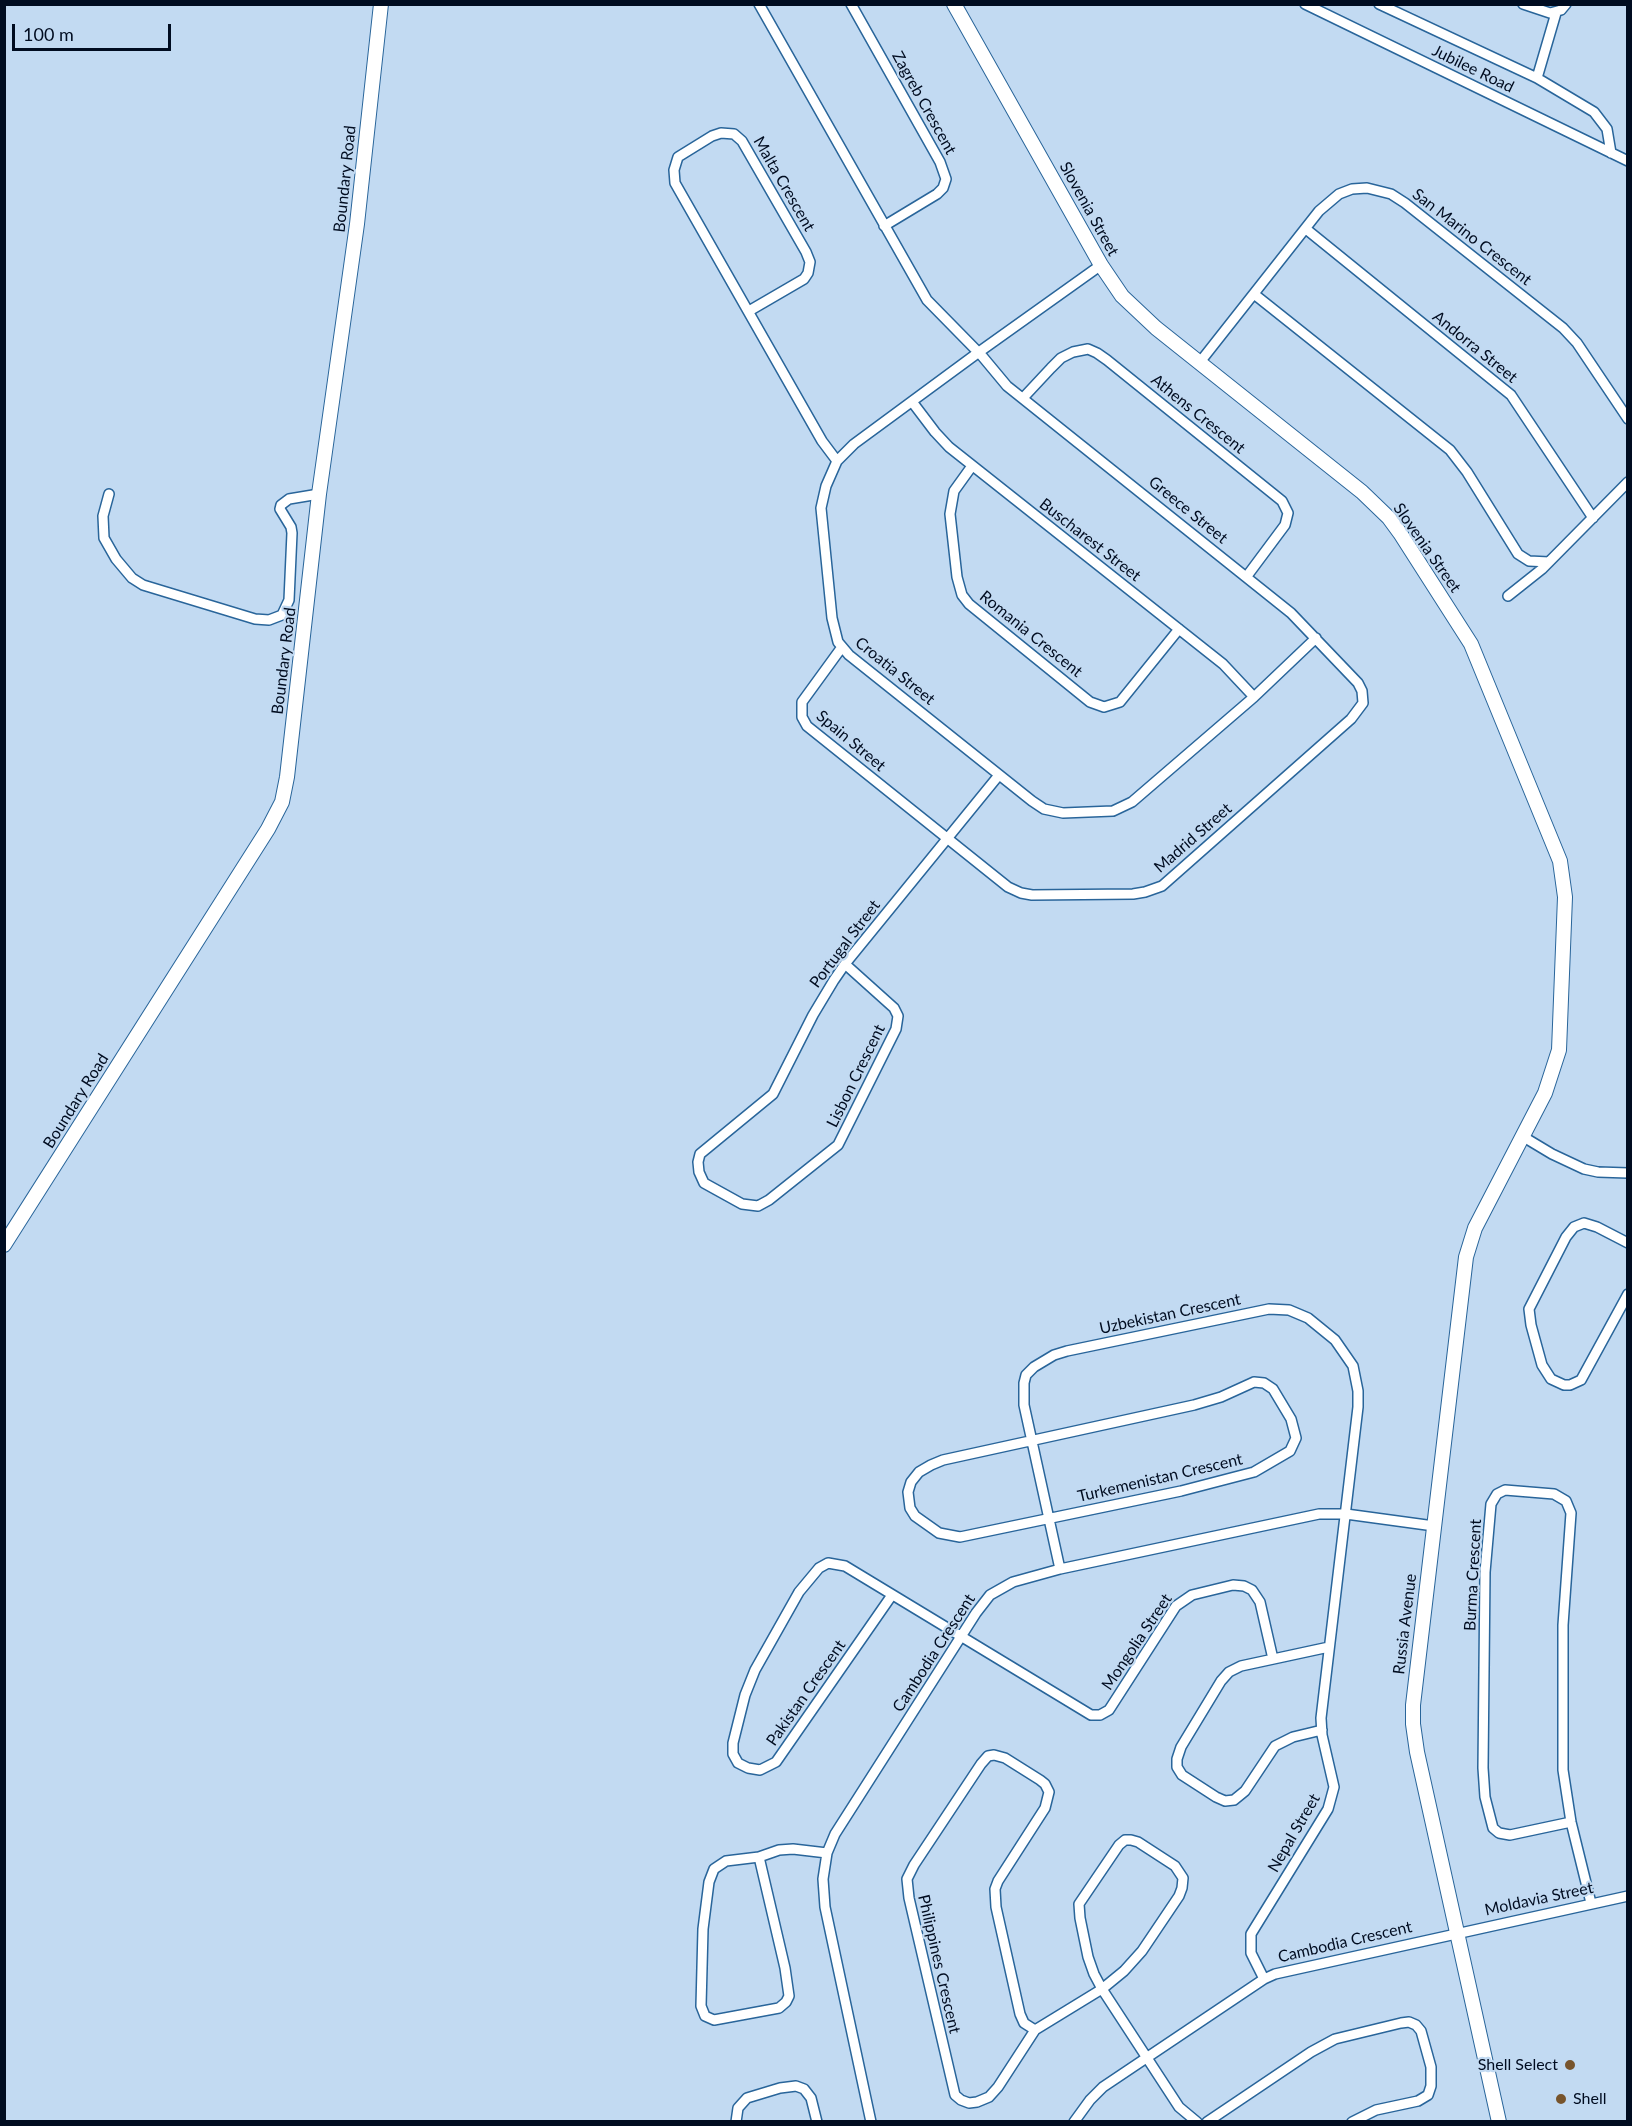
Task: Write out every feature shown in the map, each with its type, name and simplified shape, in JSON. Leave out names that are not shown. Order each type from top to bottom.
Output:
[{"type":"street","name":"Boundary Road","points":[[4,1245],[280,808],[287,777],[319,494],[357,224],[381,4]]},
{"type":"street","points":[[759,4],[923,295],[979,352]]},
{"type":"street","name":"Zagreb Crescent","points":[[851,4],[940,162],[946,177],[945,185],[937,194],[884,226]]},
{"type":"street","name":"Slovenia Street","points":[[954,4],[1101,265],[1129,304],[1349,481],[1389,518],[1467,638],[1558,854],[1564,877],[1566,897],[1559,1050],[1545,1093],[1522,1136]]},
{"type":"street","name":"Jubilee Road","points":[[1305,4],[1628,161]]},
{"type":"street","points":[[1379,4],[1537,78],[1594,112],[1607,129],[1611,153]]},
{"type":"street","points":[[1522,4],[1544,13],[1556,13]]},
{"type":"street","points":[[1537,78],[1556,13],[1566,4]]},
{"type":"street","name":"Malta Crescent","points":[[749,311],[804,279],[810,262],[742,141],[735,134],[721,133],[681,154],[675,165],[674,175],[679,191],[822,441],[837,461]]},
{"type":"street","name":"San Marino Crescent","points":[[1200,362],[1325,204],[1345,191],[1367,188],[1397,197],[1570,335],[1628,419]]},
{"type":"street","name":"Andorra Street","points":[[1306,229],[1511,395],[1593,518]]},
{"type":"street","name":"Croatia Street","points":[[1101,265],[854,444],[837,461],[826,486],[821,508],[832,618],[835,633],[842,647],[1032,801],[1050,811],[1085,812],[1119,809],[1138,798],[1254,697],[1316,639]]},
{"type":"street","points":[[1254,294],[1450,450],[1467,472],[1518,554],[1529,561],[1549,562]]},
{"type":"street","name":"Athens Crescent","points":[[1023,398],[1061,358],[1073,352],[1088,349],[1117,367],[1282,501],[1287,513],[1285,525],[1247,576]]},
{"type":"street","name":"Greece Street","points":[[979,352],[1007,386],[1291,613],[1358,683],[1362,691],[1363,703]]},
{"type":"street","name":"Buscharest Street","points":[[913,403],[935,432],[972,466],[1223,664],[1254,697]]},
{"type":"street","name":"Romania Crescent","points":[[972,466],[954,491],[950,514],[957,578],[962,595],[969,604],[1090,702],[1104,707],[1120,702],[1179,629]]},
{"type":"street","points":[[1508,596],[1549,562],[1628,482]]},
{"type":"street","points":[[109,494],[103,516],[104,538],[116,559],[132,578],[155,589],[255,619],[269,620],[282,615],[289,600],[292,533],[280,507],[289,499],[319,494]]},
{"type":"street","name":"Spain Street","points":[[842,647],[804,699],[801,709],[804,722],[812,731],[947,838]]},
{"type":"street","name":"Madrid Street","points":[[947,838],[1001,882],[1021,893],[1032,895],[1133,894],[1152,890],[1168,881],[1334,735],[1357,714],[1363,703]]},
{"type":"street","name":"Portugal Street","points":[[699,1159],[705,1148],[767,1100],[776,1090],[827,989],[999,775]]},
{"type":"street","name":"Lisbon Crescent","points":[[699,1159],[700,1176],[705,1183],[742,1204],[751,1206],[769,1200],[838,1145],[896,1029],[898,1019],[897,1012],[890,1003],[845,964]]},
{"type":"street","points":[[1522,1136],[1584,1169],[1628,1173]]},
{"type":"street","name":"Russia Avenue","points":[[1499,2121],[1413,1724],[1414,1693],[1466,1257],[1475,1228],[1522,1136]]},
{"type":"street","points":[[1628,1243],[1584,1223],[1574,1227],[1566,1237],[1529,1309],[1542,1365],[1551,1379],[1564,1385],[1581,1380],[1628,1294]]},
{"type":"street","name":"Uzbekistan Crescent","points":[[1060,1569],[1024,1405],[1026,1375],[1034,1366],[1054,1354],[1258,1310],[1279,1308],[1308,1318],[1335,1340],[1353,1366],[1356,1375],[1358,1407],[1346,1514]]},
{"type":"street","name":"Turkemenistan Crescent","points":[[1259,1382],[1268,1384],[1273,1389],[1296,1432],[1295,1443],[1290,1450],[1254,1472],[1208,1485],[967,1536],[950,1536],[939,1533],[915,1516],[908,1500],[910,1485],[914,1477],[931,1465],[944,1460],[1032,1441],[1194,1405],[1259,1382]]},
{"type":"street","name":"Burma Crescent","points":[[1571,1822],[1510,1834],[1499,1833],[1493,1828],[1485,1797],[1483,1768],[1485,1572],[1491,1504],[1497,1494],[1504,1490],[1554,1494],[1566,1501],[1571,1513],[1563,1625],[1563,1770],[1571,1822],[1591,1903]]},
{"type":"street","name":"Cambodia Crescent","points":[[871,2121],[825,1907],[823,1879],[827,1853],[835,1834],[983,1603],[997,1590],[1023,1578],[1308,1516],[1329,1513],[1346,1514],[1434,1526]]},
{"type":"street","name":"Nepal Street","points":[[1263,1979],[1251,1953],[1251,1934],[1332,1801],[1333,1782],[1321,1718],[1346,1514]]},
{"type":"street","name":"Pakistan Crescent","points":[[892,1595],[776,1762],[760,1770],[738,1763],[733,1754],[733,1743],[750,1680],[793,1600],[812,1575],[825,1564],[840,1563],[961,1637]]},
{"type":"street","name":"Mongolia Street","points":[[961,1637],[1086,1713],[1100,1715],[1113,1704],[1179,1602],[1192,1595],[1238,1585],[1252,1590],[1260,1602],[1273,1659]]},
{"type":"street","points":[[1322,1730],[1284,1740],[1275,1746],[1245,1791],[1234,1800],[1225,1801],[1216,1797],[1179,1771],[1178,1754],[1225,1677],[1233,1669],[1329,1647]]},
{"type":"street","name":"Philippines Crescent","points":[[1035,2030],[1024,2023],[1020,2014],[996,1907],[995,1889],[1045,1808],[1049,1792],[1040,1780],[1005,1758],[991,1755],[981,1764],[911,1870],[907,1882],[952,2086],[957,2097],[969,2103],[990,2097],[1035,2030],[1102,1989],[1142,1952],[1182,1888],[1183,1878],[1179,1869],[1135,1841],[1125,1840],[1119,1845],[1079,1904],[1089,1957],[1102,1989]]},
{"type":"street","points":[[759,1857],[786,1968],[789,1996],[779,2008],[714,2020],[705,2016],[701,2006],[703,1929],[711,1874],[714,1869],[726,1862],[759,1857],[779,1850],[793,1849],[827,1853]]},
{"type":"street","name":"Moldavia Street","points":[[1457,1932],[1628,1896]]},
{"type":"street","name":"Cambodia Crescent","points":[[1074,2121],[1096,2093],[1263,1979],[1291,1969],[1457,1932]]},
{"type":"street","points":[[1102,1989],[1179,2107],[1197,2121]]},
{"type":"street","points":[[1207,2121],[1311,2052],[1335,2039],[1401,2023],[1409,2022],[1416,2025],[1421,2031],[1431,2067],[1431,2086],[1428,2095],[1418,2101],[1376,2110],[1352,2121]]},
{"type":"street","points":[[736,2121],[738,2108],[747,2098],[780,2088],[796,2086],[804,2090],[811,2098],[817,2121]]},
{"type":"place","name":"Shell Select","points":[[1570,2065]]},
{"type":"place","name":"Shell","points":[[1561,2099]]}]
